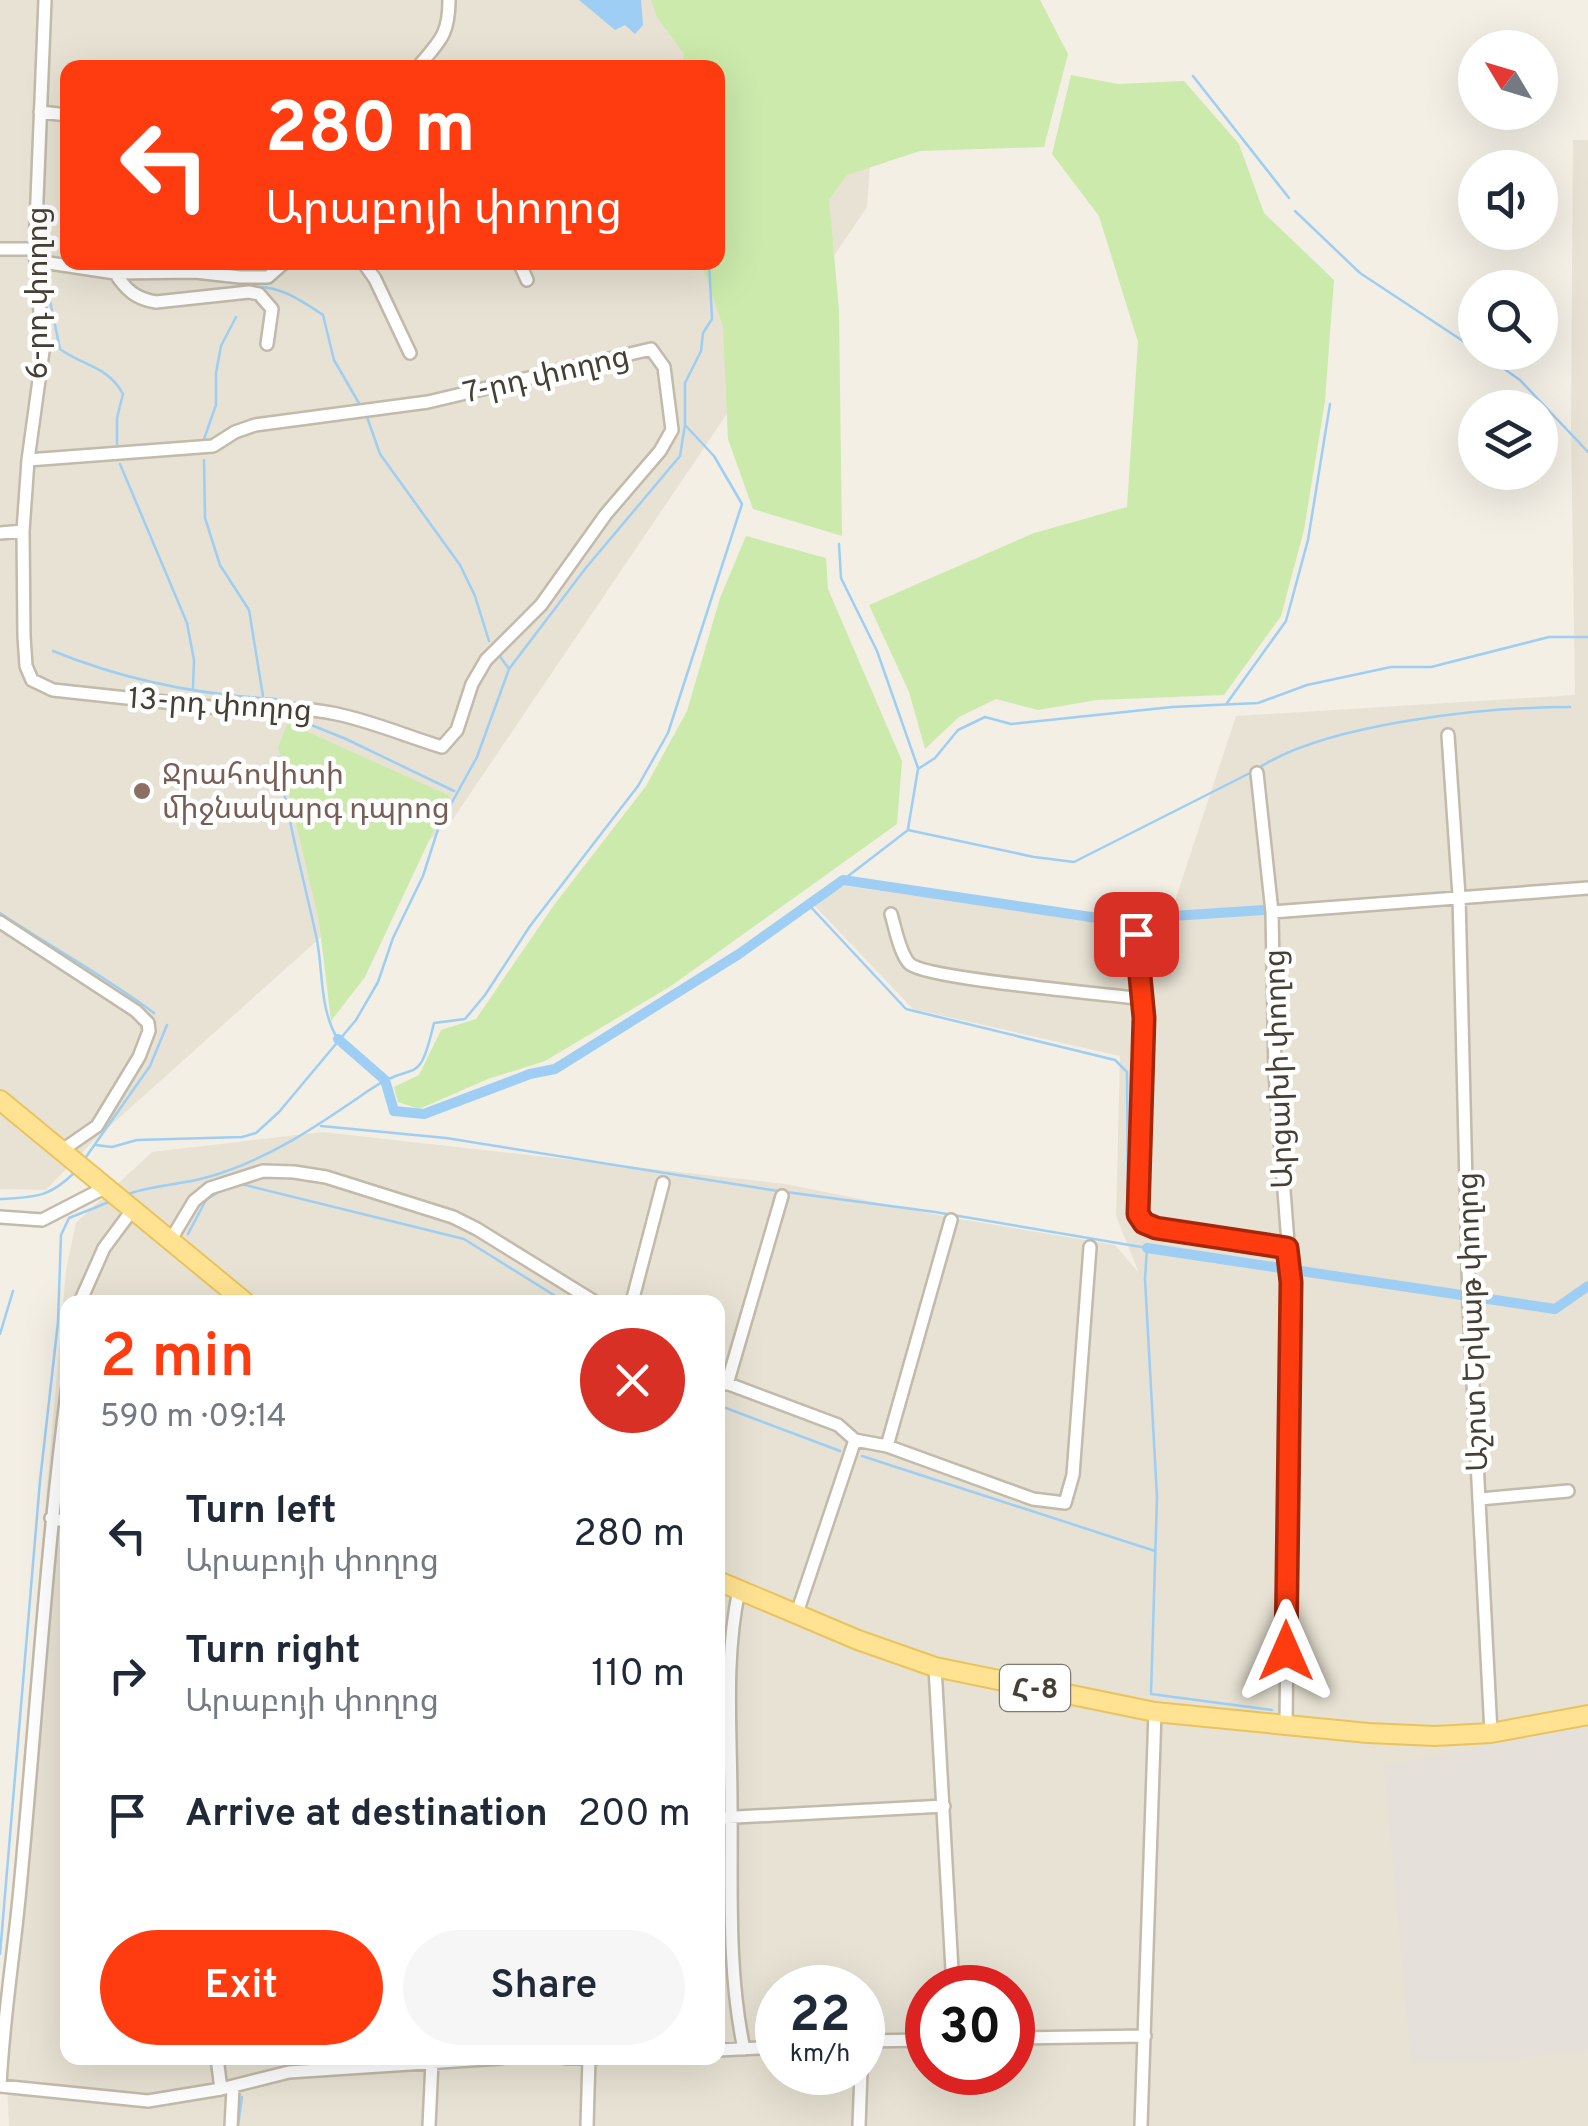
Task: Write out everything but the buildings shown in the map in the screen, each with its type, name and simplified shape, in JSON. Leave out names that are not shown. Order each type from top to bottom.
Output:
[{"type":"main road","points":[[0,1100],[236,1295]]},
{"type":"main road","name":"Հ-8","points":[[725,1584],[935,1668],[1155,1712],[1368,1733],[1464,1736],[1588,1715]]},
{"type":"street","name":"6-րդ փողոց","points":[[45,0],[35,255],[44,351],[28,460],[23,531],[26,666],[32,680],[53,690]]},
{"type":"street","points":[[424,60],[451,22],[449,0]]},
{"type":"street","points":[[40,112],[60,113]]},
{"type":"street","points":[[0,249],[60,261]]},
{"type":"street","points":[[102,270],[268,276],[276,270]]},
{"type":"street","points":[[369,270],[410,353]]},
{"type":"street","points":[[523,270],[527,280]]},
{"type":"street","points":[[115,273],[131,294],[156,302],[259,294],[272,309],[267,344]]},
{"type":"street","name":"7-րդ փողոց","points":[[28,460],[212,446],[255,425],[428,402],[651,349],[664,368],[672,430],[660,452],[606,514],[541,605],[486,660],[472,684],[457,730],[442,747]]},
{"type":"street","points":[[0,533],[23,531]]},
{"type":"street","name":"13-րդ փողոց","points":[[53,690],[266,713],[281,709],[328,712],[442,747]]},
{"type":"street","points":[[1448,735],[1459,896]]},
{"type":"street","name":"Արցախի փողոց","points":[[1258,772],[1272,912],[1275,1072],[1291,1282],[1286,1725]]},
{"type":"street","points":[[1272,912],[1588,888]]},
{"type":"street","name":"Աշոտ Երկաթ փողոց","points":[[1459,896],[1468,1306],[1492,1733]]},
{"type":"street","points":[[890,914],[907,962],[916,968],[1142,998]]},
{"type":"street","points":[[0,922],[136,1011],[148,1024],[140,1058],[74,1161]]},
{"type":"street","points":[[1136,934],[1144,1101],[1138,1214],[1144,1223],[1156,1228],[1288,1254]]},
{"type":"street","points":[[170,1241],[194,1201],[210,1188],[263,1172],[294,1172],[326,1177],[452,1217],[584,1295]]},
{"type":"street","points":[[634,1295],[663,1183]]},
{"type":"street","points":[[0,1217],[42,1220],[106,1187]]},
{"type":"street","points":[[725,1373],[782,1196]]},
{"type":"street","points":[[83,1295],[104,1248],[134,1209]]},
{"type":"street","points":[[887,1446],[951,1220]]},
{"type":"street","points":[[725,1383],[838,1425],[855,1440],[887,1446],[1033,1499],[1064,1503],[1074,1475],[1090,1247]]},
{"type":"street","points":[[797,1613],[855,1440]]},
{"type":"street","points":[[60,1448],[0,2086],[148,2101],[227,2089],[267,2076],[325,2065]]},
{"type":"street","points":[[1480,1499],[1568,1491]]},
{"type":"street","points":[[51,1518],[60,1520]]},
{"type":"street","points":[[725,1794],[732,1624],[739,1590]]},
{"type":"street","points":[[935,1668],[952,1965]]},
{"type":"street","points":[[1141,2126],[1155,1712]]},
{"type":"street","points":[[725,1818],[944,1806]]},
{"type":"street","points":[[725,1837],[734,2006],[744,2049]]},
{"type":"street","points":[[1035,2038],[1145,2036]]},
{"type":"street","points":[[725,2050],[755,2048]]},
{"type":"street","points":[[219,2065],[227,2089],[231,2126]]},
{"type":"street","points":[[430,2126],[432,2065]]},
{"type":"street","points":[[587,2126],[591,2065]]},
{"type":"street","points":[[859,2126],[860,2095]]},
{"type":"shaded area","points":[[0,0],[881,0],[867,207],[453,819],[91,1143],[46,1190],[0,1189]]},
{"type":"shaded area","points":[[1573,140],[1588,140],[1588,2126],[9,2126],[3,1996],[60,1339],[60,2065],[725,2065],[725,1295],[64,1295],[76,1223],[152,1152],[323,1132],[786,1184],[1115,1245],[1139,1273],[1116,1216],[1120,1056],[913,1009],[814,905],[844,886],[1029,911],[1171,913],[1236,716],[1575,695],[1571,427]]},
{"type":"shaded area","points":[[1588,1729],[1588,2049],[1521,2058],[1411,2063],[1384,1766]]},
{"type":"green space","points":[[651,0],[1040,0],[1068,54],[1044,147],[920,151],[847,175],[829,199],[839,310],[842,536],[753,509],[728,439],[723,326],[703,270],[725,270],[725,60],[683,60],[684,54],[657,17]]},
{"type":"green space","points":[[1071,75],[1118,84],[1184,81],[1239,144],[1264,213],[1334,280],[1325,401],[1304,530],[1281,616],[1224,695],[1097,700],[1038,710],[996,699],[959,717],[925,749],[909,692],[869,605],[1034,533],[1127,507],[1138,342],[1099,216],[1052,154]]},
{"type":"green space","points":[[746,536],[826,558],[828,589],[902,761],[897,824],[671,986],[545,1061],[488,1079],[419,1109],[398,1102],[394,1087],[419,1075],[441,1030],[476,1019],[554,905],[646,786],[687,711],[720,598]]},
{"type":"green space","points":[[288,723],[450,796],[365,977],[331,1021],[319,921],[278,747]]},
{"type":"water","points":[[579,0],[641,0],[643,25],[635,34],[625,25],[615,30]]},
{"type":"waterway","points":[[1193,76],[1289,198]]},
{"type":"waterway","points":[[1295,211],[1360,273],[1458,338]]},
{"type":"waterway","points":[[96,1145],[112,1147],[137,1140],[242,1137],[256,1133],[279,1112],[356,1020],[378,982],[393,938],[423,876],[439,826],[477,757],[509,669],[585,569],[680,456],[685,383],[712,319],[709,270]]},
{"type":"waterway","points":[[44,272],[60,349],[103,372],[123,394],[117,418],[117,444]]},
{"type":"waterway","points":[[203,291],[240,287]]},
{"type":"waterway","points":[[253,287],[281,291],[323,315],[334,360],[360,405]]},
{"type":"waterway","points":[[204,439],[216,405],[221,346],[236,317]]},
{"type":"waterway","points":[[1506,370],[1520,380],[1588,452]]},
{"type":"waterway","points":[[1227,703],[1286,621],[1308,540],[1330,404]]},
{"type":"waterway","points":[[367,417],[380,454],[460,565],[489,641]]},
{"type":"waterway","points":[[125,1195],[208,1177],[252,1161],[313,1128],[386,1080],[419,1066],[434,1023],[465,1019],[530,926],[638,786],[668,733],[742,504],[714,456],[685,425]]},
{"type":"waterway","points":[[204,460],[205,518],[220,565],[249,610],[263,696]]},
{"type":"waterway","points":[[120,464],[187,623],[194,660],[193,688]]},
{"type":"waterway","points":[[839,544],[841,578],[877,651],[918,768]]},
{"type":"waterway","points":[[908,829],[918,769],[935,758],[958,730],[985,717],[1011,724],[1172,707],[1258,703],[1307,685],[1391,667],[1431,667],[1549,637],[1588,637]]},
{"type":"waterway","points":[[53,651],[162,684],[276,699],[280,707]]},
{"type":"waterway","points":[[499,655],[509,669]]},
{"type":"waterway","points":[[1257,769],[1287,753],[1364,729],[1453,714],[1570,707]]},
{"type":"waterway","points":[[284,714],[454,791]]},
{"type":"waterway","points":[[278,757],[317,940],[325,1003],[337,1038]]},
{"type":"waterway","points":[[843,880],[908,830],[1074,862],[1250,773]]},
{"type":"waterway","points":[[338,1039],[385,1080],[394,1111],[424,1114],[530,1074],[555,1069],[739,954],[843,880],[1111,920],[1264,910]]},
{"type":"waterway","points":[[808,904],[906,1009],[1115,1060],[1127,1072],[1128,1201]]},
{"type":"waterway","points":[[0,913],[154,1013]]},
{"type":"waterway","points":[[86,1157],[150,1066],[167,1025]]},
{"type":"waterway","points":[[321,1126],[446,1138],[778,1191]]},
{"type":"waterway","points":[[0,1199],[41,1194],[75,1172]]},
{"type":"waterway","points":[[241,1184],[464,1239],[554,1295]]},
{"type":"waterway","points":[[188,1234],[206,1200],[220,1191]]},
{"type":"waterway","points":[[786,1192],[935,1212],[1147,1248],[1145,1279],[1157,1497],[1151,1694],[1272,1710]]},
{"type":"waterway","points":[[0,1954],[40,1481],[58,1322],[61,1235],[69,1218],[109,1202]]},
{"type":"waterway","points":[[1147,1248],[1555,1309],[1588,1286]]},
{"type":"waterway","points":[[0,1334],[13,1291]]},
{"type":"waterway","points":[[725,1408],[840,1451]]},
{"type":"waterway","points":[[862,1456],[1155,1551]]},
{"type":"waterway","points":[[853,2126],[854,2095]]},
{"type":"waterway","points":[[238,2126],[242,2097]]},
{"type":"place","name":"Ջրահովիտի միջնակարգ դպրոց","points":[[142,791]]},
{"type":"route","points":[[1136,934],[1144,1018],[1138,1214],[1144,1223],[1156,1228],[1287,1248],[1290,1260],[1286,1651]]}]
